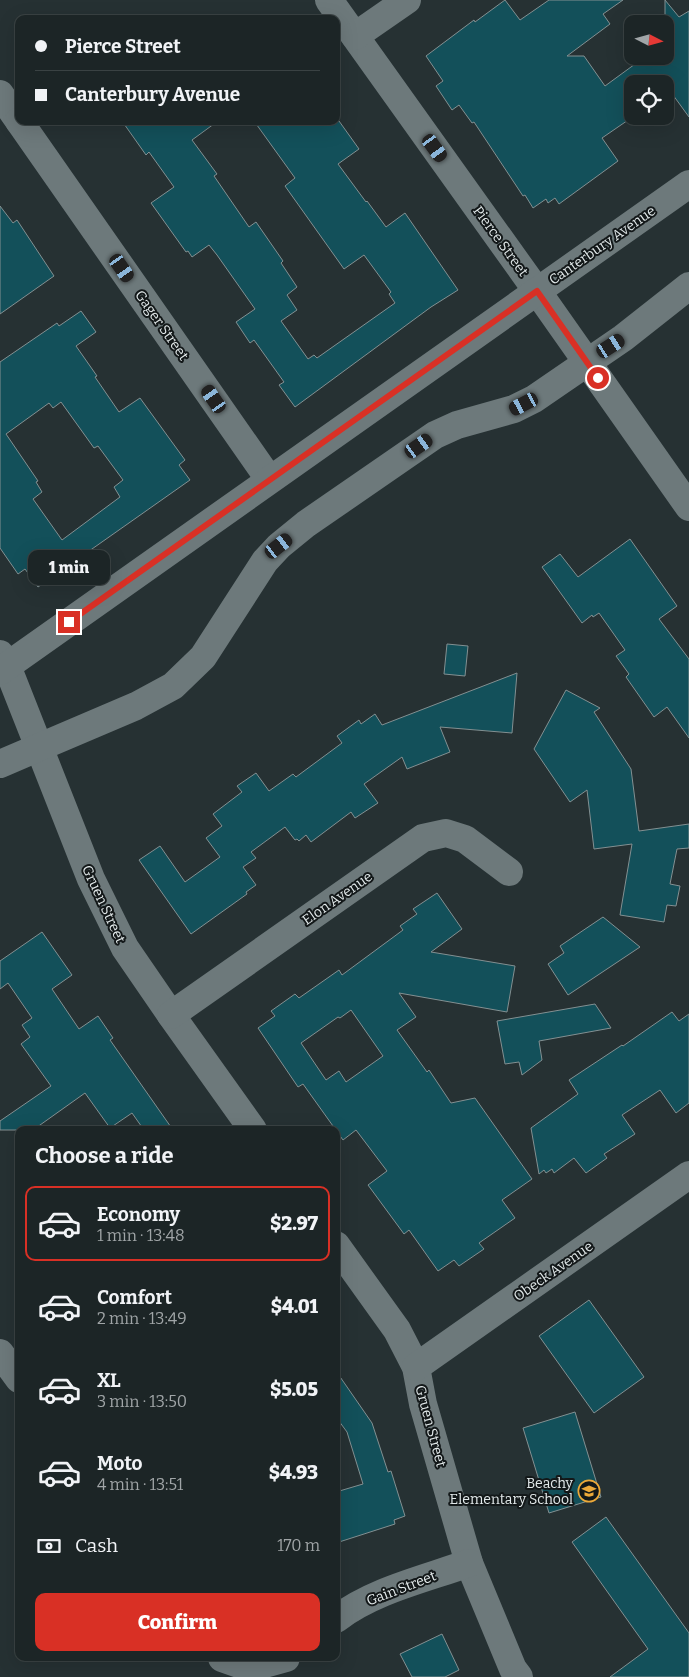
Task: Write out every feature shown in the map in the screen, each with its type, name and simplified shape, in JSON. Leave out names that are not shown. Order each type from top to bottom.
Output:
[{"type":"street","name":"Pierce Street","points":[[329,0],[689,507]]},
{"type":"street","points":[[356,36],[407,0]]},
{"type":"street","name":"Gager Street","points":[[0,94],[15,115]]},
{"type":"street","name":"Gager Street","points":[[22,125],[270,479]]},
{"type":"street","name":"Canterbury Avenue","points":[[2,664],[270,479],[689,184]]},
{"type":"street","points":[[0,764],[39,749],[136,706],[173,686],[203,657],[265,561],[279,546],[306,524],[435,435],[457,424],[514,409],[534,399],[623,338],[689,286]]},
{"type":"street","name":"Gruen Street","points":[[2,664],[39,749],[91,879],[125,948],[250,1126]]},
{"type":"street","name":"Elon Avenue","points":[[171,1015],[423,838],[446,833],[465,839],[509,872]]},
{"type":"street","name":"Obeck Avenue","points":[[416,1367],[689,1175]]},
{"type":"street","name":"Gruen Street","points":[[340,1250],[398,1330],[416,1367],[423,1404],[469,1563],[513,1669],[519,1677]]},
{"type":"street","points":[[0,1353],[15,1374]]},
{"type":"street","name":"Gain Street","points":[[340,1616],[378,1595],[469,1563]]},
{"type":"street","points":[[230,1661],[250,1668],[275,1661]]},
{"type":"building","points":[[505,0],[520,20],[549,0],[623,0],[603,14],[610,24],[567,56],[584,56],[605,86],[634,65],[674,65],[674,15],[665,15],[665,0],[679,17],[689,11],[689,117],[674,96],[674,75],[624,75],[624,123],[602,138],[618,161],[559,204],[555,198],[548,203],[546,199],[533,208],[474,122],[472,123],[459,105],[452,110],[436,86],[443,81],[426,56],[474,20],[475,22]]},
{"type":"building","points":[[340,122],[359,149],[338,164],[386,227],[405,213],[458,290],[431,307],[295,407],[279,385],[284,382],[254,340],[250,343],[236,322],[255,309],[217,255],[209,245],[192,257],[188,251],[186,252],[151,203],[174,187],[149,152],[146,155],[125,125],[213,125],[192,140],[217,174],[214,176],[249,227],[256,222],[283,261],[281,263],[297,287],[287,295],[297,310],[281,321],[308,359],[314,355],[317,358],[395,303],[389,294],[391,292],[364,255],[344,269],[285,186],[295,178],[257,125],[340,125]]},
{"type":"building","points":[[0,206],[13,223],[17,220],[54,276],[0,314]]},
{"type":"building","points":[[81,311],[96,332],[76,346],[97,376],[95,377],[119,412],[140,398],[185,460],[179,465],[190,480],[38,587],[25,569],[18,574],[0,548],[0,362],[57,323],[59,326]],"holes":[[[61,402],[94,448],[98,446],[123,480],[114,487],[120,497],[62,540],[33,499],[42,492],[36,482],[38,481],[6,434],[49,403],[53,408]]]},
{"type":"building","points":[[630,539],[677,606],[659,619],[689,659],[689,738],[667,707],[654,717],[626,677],[629,674],[616,656],[625,650],[599,613],[593,617],[592,615],[582,623],[542,567],[560,554],[578,577]]},
{"type":"building","points":[[447,644],[468,646],[465,676],[444,674]]},
{"type":"building","points":[[517,673],[512,733],[440,727],[450,752],[407,769],[402,757],[364,784],[378,803],[355,818],[351,812],[311,842],[306,835],[299,841],[295,840],[285,827],[251,852],[256,858],[243,867],[256,885],[246,892],[247,894],[191,934],[139,860],[160,846],[185,882],[220,857],[206,838],[222,826],[213,814],[242,792],[237,786],[256,773],[269,791],[293,774],[296,777],[342,743],[337,736],[359,720],[361,724],[375,714],[382,725]]},
{"type":"building","points":[[566,690],[600,708],[594,712],[631,769],[639,831],[689,824],[689,848],[677,849],[670,884],[680,886],[676,906],[667,905],[664,922],[620,915],[632,844],[594,849],[587,790],[570,802],[534,749]]},
{"type":"building","points":[[437,893],[462,929],[431,952],[515,966],[507,1012],[399,993],[416,1017],[397,1030],[427,1072],[429,1070],[451,1103],[475,1098],[532,1179],[502,1200],[515,1218],[479,1243],[484,1249],[459,1266],[454,1260],[438,1271],[409,1230],[404,1234],[368,1185],[387,1171],[356,1130],[343,1140],[340,1136],[340,1126],[333,1126],[303,1084],[298,1087],[258,1028],[275,1016],[271,1011],[295,994],[299,998],[339,970],[342,975],[403,930],[400,926],[417,914],[413,909]],"holes":[[[351,1010],[383,1056],[346,1082],[339,1071],[326,1080],[301,1043]]]},
{"type":"building","points":[[603,917],[640,947],[568,995],[548,964],[564,953],[560,946]]},
{"type":"building","points":[[42,932],[72,975],[52,989],[79,1029],[98,1016],[113,1038],[110,1040],[170,1126],[141,1126],[132,1113],[113,1126],[109,1126],[85,1093],[39,1126],[15,1126],[15,1130],[0,1130],[0,1121],[51,1086],[21,1044],[30,1037],[22,1025],[32,1018],[8,983],[0,989],[0,961]]},
{"type":"building","points":[[595,1004],[611,1028],[539,1041],[542,1060],[522,1075],[519,1062],[505,1064],[497,1021]]},
{"type":"building","points":[[672,1012],[679,1021],[689,1014],[689,1103],[676,1113],[660,1090],[622,1115],[635,1134],[604,1154],[607,1158],[586,1173],[574,1158],[554,1173],[552,1169],[546,1173],[544,1170],[539,1174],[531,1128],[578,1094],[569,1080]]},
{"type":"building","points":[[589,1300],[644,1377],[594,1413],[539,1336]]},
{"type":"building","points":[[340,1377],[372,1423],[388,1472],[391,1471],[405,1516],[394,1520],[395,1524],[340,1542],[340,1491],[363,1484],[347,1432],[340,1422]]},
{"type":"building","points":[[575,1412],[601,1497],[549,1513],[523,1428]]},
{"type":"building","points":[[606,1517],[689,1633],[689,1677],[610,1677],[648,1649],[572,1542]]},
{"type":"building","points":[[442,1634],[459,1670],[445,1677],[412,1677],[400,1654]]},
{"type":"place","name":"Beachy Elementary School","points":[[589,1491]]},
{"type":"route","points":[[69,622],[537,291],[598,378]]}]
